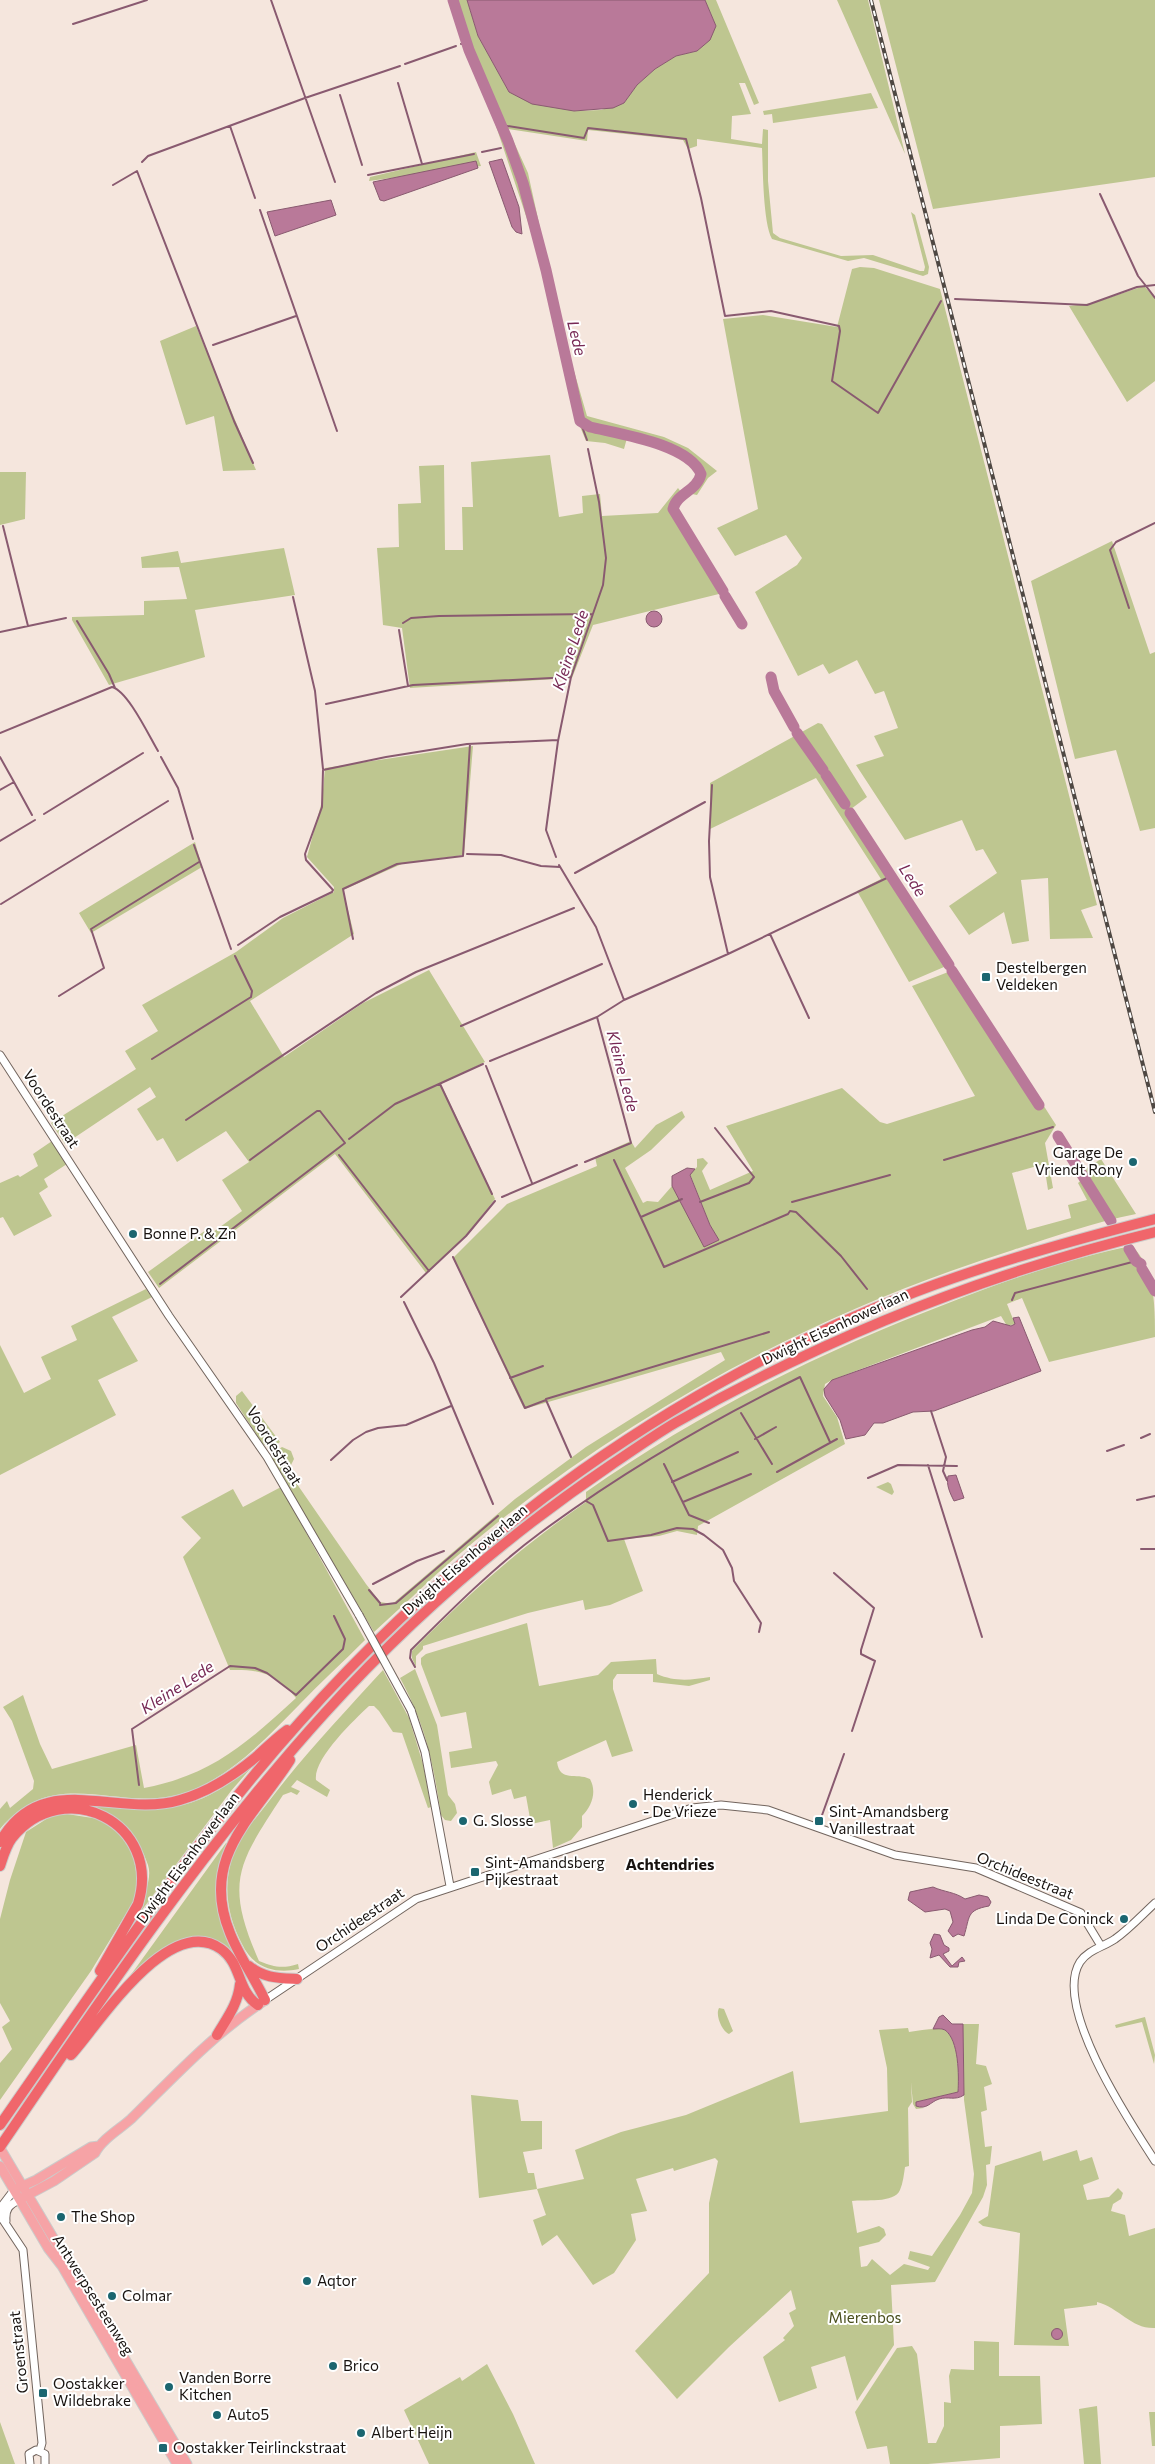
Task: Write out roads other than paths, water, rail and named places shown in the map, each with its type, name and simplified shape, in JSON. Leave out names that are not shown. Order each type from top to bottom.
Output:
[{"type":"highway","name":"Dwight Eisenhowerlaan","points":[[2,2123],[92,1991],[186,1862],[300,1721],[422,1599],[494,1537],[564,1484],[662,1415],[801,1341],[913,1293],[1037,1250],[1155,1219]]},
{"type":"highway","name":"Dwight Eisenhowerlaan","points":[[0,2148],[51,2072],[179,1892],[262,1786],[308,1732],[368,1668],[506,1540],[573,1491],[672,1425],[810,1351],[924,1303],[1042,1262],[1155,1232]]},
{"type":"highway","points":[[0,1842],[12,1824],[46,1803],[76,1798],[120,1803],[164,1804],[204,1792],[240,1770],[279,1736],[300,1721]]},
{"type":"highway","points":[[261,2003],[246,1963],[237,1949],[225,1919],[221,1900],[223,1868],[237,1833],[283,1772],[308,1732]]},
{"type":"highway","points":[[0,1866],[12,1838],[28,1822],[43,1814],[77,1809],[94,1811],[111,1819],[124,1830],[140,1857],[143,1877],[142,1892],[138,1904],[101,1968],[92,1991]]},
{"type":"highway","points":[[51,2072],[72,2054],[133,1979],[154,1961],[174,1949],[196,1943],[215,1946],[232,1960],[237,1967],[240,1980],[249,1998],[261,2003]]},
{"type":"highway","points":[[246,1963],[257,1972],[271,1977],[297,1979]]},
{"type":"highway","points":[[217,2035],[239,1997],[240,1980]]},
{"type":"main road","name":"Orchideestraat","points":[[19,2200],[95,2153],[99,2146],[116,2133],[217,2035],[261,2003]]},
{"type":"main road","name":"Orchideestraat","points":[[18,2188],[91,2147],[99,2146]]},
{"type":"main road","name":"Antwerpsesteenweg","points":[[0,2148],[18,2188],[19,2200],[51,2253],[62,2266],[178,2464]]},
{"type":"main road","name":"Antwerpsesteenweg","points":[[0,2166],[18,2188],[28,2195],[187,2464]]},
{"type":"street","name":"Voordestraat","points":[[0,1055],[154,1293],[267,1457],[359,1615],[411,1710],[425,1752],[450,1886]]},
{"type":"street","name":"Orchideestraat","points":[[261,2003],[403,1907],[450,1886],[617,1834],[692,1808],[721,1805],[768,1810],[895,1855],[976,1868],[1081,1913],[1101,1946]]},
{"type":"street","points":[[1155,1903],[1118,1937],[1086,1956],[1078,1968],[1076,1993],[1080,2016],[1088,2042],[1114,2096],[1155,2161]]},
{"type":"street","name":"Groenstraat","points":[[18,2188],[1,2207],[1,2218],[23,2250],[42,2443],[40,2450]]},
{"type":"street","points":[[6,2227],[6,2214],[9,2205],[19,2200]]},
{"type":"street","points":[[29,2464],[28,2457],[31,2452],[40,2450],[46,2457],[45,2464]]},
{"type":"waterway","points":[[73,24],[147,0]]},
{"type":"waterway","points":[[271,0],[335,182]]},
{"type":"waterway","name":"Lede","points":[[453,0],[469,50],[508,141],[523,183],[546,270],[580,421],[590,427],[635,437],[668,448],[683,455],[694,464],[701,474],[699,480],[678,499],[673,509],[723,591]]},
{"type":"waterway","name":"Lede","points":[[461,44],[466,42]]},
{"type":"waterway","points":[[405,64],[456,46]]},
{"type":"waterway","points":[[142,162],[148,156],[305,98],[400,66]]},
{"type":"waterway","points":[[398,83],[422,164]]},
{"type":"waterway","points":[[340,95],[362,165]]},
{"type":"waterway","points":[[501,125],[584,138],[588,128],[686,139],[701,198],[725,316],[771,311],[839,326],[840,331],[832,381],[878,413],[941,301]]},
{"type":"waterway","points":[[230,126],[255,198]]},
{"type":"waterway","points":[[482,152],[501,148]]},
{"type":"waterway","points":[[368,175],[474,154]]},
{"type":"waterway","points":[[113,185],[137,171],[234,421],[253,463]]},
{"type":"waterway","points":[[1100,194],[1138,276],[1146,286],[1155,285]]},
{"type":"waterway","points":[[260,210],[337,431]]},
{"type":"waterway","points":[[955,299],[1087,305],[1137,287],[1146,286],[1155,298]]},
{"type":"waterway","points":[[213,345],[296,316]]},
{"type":"waterway","name":"Kleine Lede","points":[[580,421],[587,440]]},
{"type":"waterway","name":"Kleine Lede","points":[[556,857],[546,830],[558,741],[571,677],[603,585],[606,558],[599,502],[588,449]]},
{"type":"waterway","points":[[1129,608],[1110,550],[1116,542],[1155,523]]},
{"type":"waterway","points":[[3,526],[28,626]]},
{"type":"waterway","name":"Lede","points":[[725,596],[742,624]]},
{"type":"waterway","points":[[293,597],[315,691],[323,769]]},
{"type":"waterway","points":[[403,623],[411,618],[439,616],[593,614]]},
{"type":"waterway","points":[[0,632],[66,618]]},
{"type":"waterway","points":[[77,621],[109,674],[115,688]]},
{"type":"waterway","points":[[399,630],[408,686]]},
{"type":"waterway","points":[[326,704],[413,685],[571,677]]},
{"type":"waterway","name":"Lede","points":[[771,677],[774,691],[794,727]]},
{"type":"waterway","points":[[0,733],[112,687],[118,690],[131,705],[158,751]]},
{"type":"waterway","name":"Lede","points":[[797,733],[823,770]]},
{"type":"waterway","points":[[238,945],[280,917],[333,890],[306,860],[305,854],[322,807],[323,770],[386,757],[467,744],[558,740]]},
{"type":"waterway","points":[[353,939],[343,889],[397,864],[463,856],[470,744]]},
{"type":"waterway","points":[[44,814],[143,753]]},
{"type":"waterway","points":[[0,757],[14,782],[0,790]]},
{"type":"waterway","points":[[161,757],[178,788],[193,839]]},
{"type":"waterway","name":"Lede","points":[[826,775],[845,804]]},
{"type":"waterway","points":[[14,782],[32,815]]},
{"type":"waterway","points":[[712,785],[709,841],[710,877],[728,954]]},
{"type":"waterway","points":[[1,904],[168,801]]},
{"type":"waterway","points":[[575,873],[705,802]]},
{"type":"waterway","name":"Lede","points":[[850,813],[949,965]]},
{"type":"waterway","points":[[0,841],[35,820]]},
{"type":"waterway","points":[[194,845],[231,949]]},
{"type":"waterway","points":[[467,854],[501,855],[541,866],[560,867]]},
{"type":"waterway","points":[[59,996],[104,968],[91,929],[199,862]]},
{"type":"waterway","name":"Kleine Lede","points":[[559,865],[596,927],[624,1000],[597,1017],[631,1143],[585,1162]]},
{"type":"waterway","points":[[624,1000],[728,954],[891,876]]},
{"type":"waterway","points":[[186,1120],[376,993],[416,972],[574,908]]},
{"type":"waterway","points":[[770,934],[809,1018]]},
{"type":"waterway","points":[[152,1059],[251,997],[252,991],[235,956]]},
{"type":"waterway","points":[[461,1026],[602,964]]},
{"type":"waterway","name":"Lede","points":[[952,971],[1039,1105]]},
{"type":"waterway","points":[[490,1061],[597,1017]]},
{"type":"waterway","points":[[349,1139],[395,1104],[483,1064]]},
{"type":"waterway","points":[[486,1066],[532,1183]]},
{"type":"waterway","points":[[440,1084],[492,1194]]},
{"type":"waterway","points":[[160,1284],[345,1143],[320,1111],[317,1111],[250,1160]]},
{"type":"waterway","points":[[944,1160],[1053,1127]]},
{"type":"waterway","points":[[700,1202],[749,1183],[754,1177],[715,1128]]},
{"type":"waterway","name":"Lede","points":[[1058,1136],[1111,1221]]},
{"type":"waterway","points":[[339,1155],[429,1271]]},
{"type":"waterway","points":[[614,1160],[664,1267],[788,1214],[790,1211],[796,1212],[841,1256],[867,1289]]},
{"type":"waterway","name":"Kleine Lede","points":[[502,1197],[577,1165]]},
{"type":"waterway","points":[[792,1202],[890,1175]]},
{"type":"waterway","points":[[641,1217],[682,1199]]},
{"type":"waterway","name":"Kleine Lede","points":[[401,1297],[466,1236],[495,1201]]},
{"type":"waterway","name":"Lede","points":[[1129,1249],[1136,1261],[1141,1264]]},
{"type":"waterway","points":[[453,1257],[525,1408],[546,1400],[571,1457]]},
{"type":"waterway","points":[[1012,1300],[1015,1293],[1136,1261]]},
{"type":"waterway","name":"Lede","points":[[1142,1269],[1155,1291]]},
{"type":"waterway","name":"Kleine Lede","points":[[404,1302],[434,1363],[493,1504]]},
{"type":"waterway","points":[[546,1399],[769,1332]]},
{"type":"waterway","points":[[510,1378],[543,1366]]},
{"type":"waterway","points":[[415,1667],[410,1658],[411,1650],[474,1589],[523,1546],[635,1468],[733,1411],[800,1377],[830,1442]]},
{"type":"waterway","points":[[331,1460],[353,1440],[366,1432],[378,1428],[406,1425],[451,1406]]},
{"type":"waterway","points":[[931,1411],[946,1457],[943,1471],[947,1480]]},
{"type":"waterway","points":[[741,1413],[772,1464]]},
{"type":"waterway","points":[[755,1439],[776,1427]]},
{"type":"waterway","points":[[1141,1438],[1150,1434]]},
{"type":"waterway","points":[[777,1472],[837,1439]]},
{"type":"waterway","points":[[1107,1451],[1124,1445]]},
{"type":"waterway","points":[[672,1482],[738,1452]]},
{"type":"waterway","points":[[664,1464],[689,1515],[709,1523]]},
{"type":"waterway","points":[[868,1478],[898,1465],[957,1466]]},
{"type":"waterway","points":[[928,1465],[982,1637]]},
{"type":"waterway","points":[[683,1502],[751,1474]]},
{"type":"waterway","points":[[1137,1500],[1155,1496]]},
{"type":"waterway","points":[[586,1501],[593,1505],[608,1541],[651,1535],[677,1528],[693,1529],[704,1535],[723,1550],[732,1568],[734,1581],[761,1623],[759,1632]]},
{"type":"waterway","name":"Kleine Lede","points":[[380,1605],[396,1603],[498,1516]]},
{"type":"waterway","points":[[1141,1549],[1155,1549]]},
{"type":"waterway","points":[[373,1584],[417,1561],[444,1551]]},
{"type":"waterway","points":[[834,1573],[874,1608],[861,1654],[875,1661],[852,1731]]},
{"type":"waterway","points":[[369,1590],[380,1603]]},
{"type":"waterway","name":"Kleine Lede","points":[[139,1785],[132,1729],[230,1666],[255,1668],[267,1673],[296,1695],[343,1649],[345,1639],[334,1616]]},
{"type":"waterway","points":[[821,1818],[844,1754]]},
{"type":"railway","points":[[871,0],[1155,1112]]},
{"type":"place","name":"Destelbergen Veldeken","points":[[986,977]]},
{"type":"place","name":"Garage De Vriendt Rony","points":[[1133,1162]]},
{"type":"place","name":"Bonne P. & Zn","points":[[133,1234]]},
{"type":"place","name":"Henderick - De Vrieze","points":[[633,1804]]},
{"type":"place","name":"G. Slosse","points":[[463,1821]]},
{"type":"place","name":"Sint-Amandsberg Vanillestraat","points":[[819,1821]]},
{"type":"place","name":"Sint-Amandsberg Pijkestraat","points":[[475,1872]]},
{"type":"place","name":"Linda De Coninck","points":[[1124,1919]]},
{"type":"place","name":"The Shop","points":[[61,2217]]},
{"type":"place","name":"Aqtor","points":[[307,2281]]},
{"type":"place","name":"Colmar","points":[[112,2296]]},
{"type":"place","name":"Brico","points":[[333,2366]]},
{"type":"place","name":"Vanden Borre Kitchen","points":[[169,2387]]},
{"type":"place","name":"Oostakker Wildebrake","points":[[43,2393]]},
{"type":"place","name":"Auto5","points":[[217,2415]]},
{"type":"place","name":"Albert Heijn","points":[[361,2433]]},
{"type":"place","name":"Oostakker Teirlinckstraat","points":[[163,2448]]},
{"type":"district","name":"Achtendries","points":[[670,1864]]},
{"type":"park label","name":"Mierenbos","points":[[865,2318]]}]
